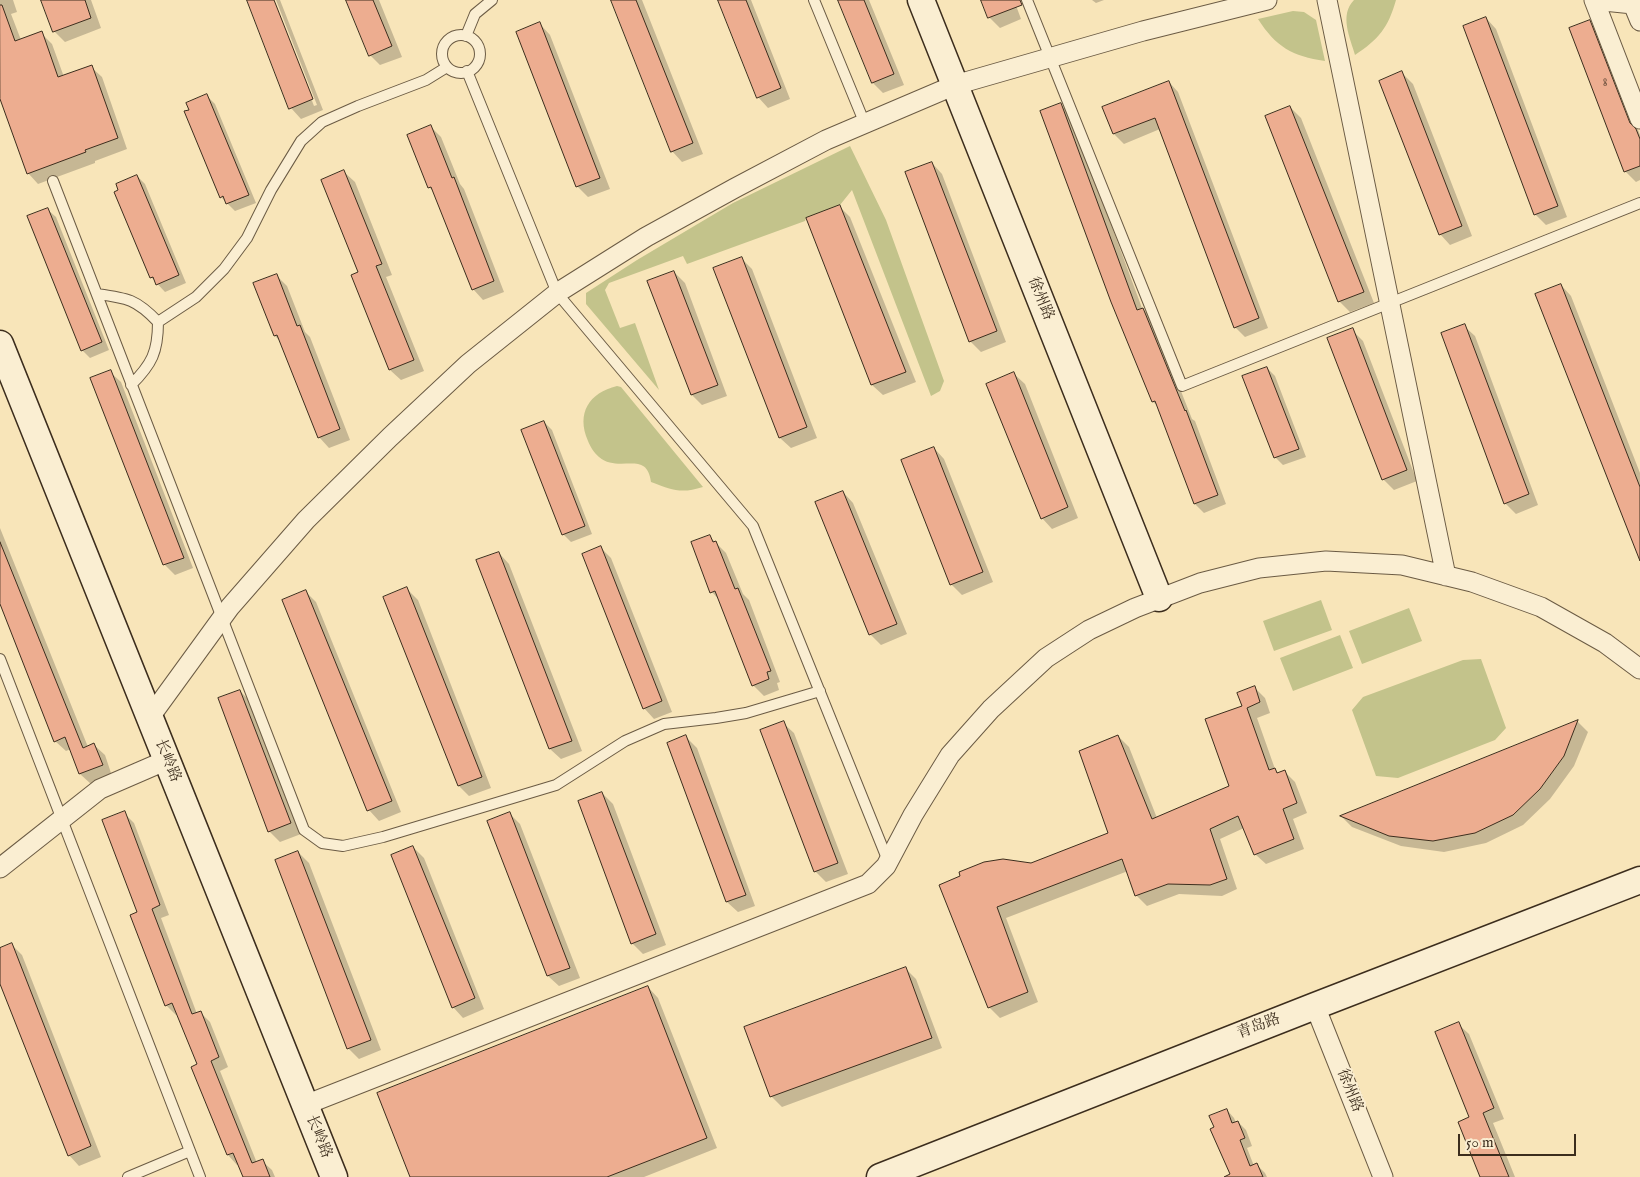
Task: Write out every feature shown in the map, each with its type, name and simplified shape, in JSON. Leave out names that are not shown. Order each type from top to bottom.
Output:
[{"type":"street","name":"徐州路","points":[[921,0],[1159,598]]},
{"type":"street","points":[[150,718],[230,607],[306,520],[390,437],[468,364],[557,292],[646,236],[826,140],[955,85],[1142,31],[1267,0]]},
{"type":"street","points":[[1327,0],[1446,576]]},
{"type":"street","points":[[1639,115],[1594,0],[1633,4],[1640,21]]},
{"type":"street","name":"长岭路","points":[[0,344],[334,1177]]},
{"type":"street","points":[[305,1105],[868,884],[888,862],[913,815],[950,755],[991,709],[1046,658],[1089,630],[1135,608],[1200,583],[1258,568],[1326,561],[1402,566],[1472,582],[1541,607],[1605,643],[1640,669]]},
{"type":"street","points":[[0,867],[100,788],[167,760]]},
{"type":"street","name":"青岛路","points":[[880,1177],[1640,880]]},
{"type":"street","name":"徐州路","points":[[1315,1006],[1383,1177]]},
{"type":"lane","points":[[466,36],[475,14],[492,0]]},
{"type":"lane","points":[[814,0],[865,124]]},
{"type":"lane","points":[[1027,0],[1182,386],[1640,203]]},
{"type":"lane","points":[[454,36],[466,36],[474,41],[480,54],[478,62],[468,72],[460,73],[447,67],[442,53],[448,40],[454,36]]},
{"type":"lane","points":[[158,322],[196,297],[224,269],[247,238],[271,190],[300,141],[322,122],[426,80],[447,67]]},
{"type":"lane","points":[[468,72],[557,292],[753,526],[888,862]]},
{"type":"lane","points":[[53,181],[304,830],[322,843],[343,846],[383,837],[556,785],[625,740],[664,724],[746,713],[820,692]]},
{"type":"lane","points":[[96,294],[125,298],[145,309],[158,322],[158,339],[155,353],[147,370],[131,385]]},
{"type":"lane","points":[[0,659],[200,1177]]},
{"type":"lane","points":[[128,1177],[190,1151]]},
{"type":"green space","points":[[1354,0],[1396,0],[1390,18],[1382,32],[1355,55],[1346,20],[1347,13]]},
{"type":"green space","points":[[1293,11],[1304,12],[1316,20],[1325,61],[1303,56],[1286,49],[1271,37],[1258,19]]},
{"type":"green space","points":[[850,146],[886,220],[944,381],[940,391],[931,396],[852,190],[840,205],[806,218],[805,221],[687,264],[683,256],[609,283],[605,290],[620,328],[635,323],[659,390],[586,304],[586,293],[637,260],[733,203]]},
{"type":"green space","points":[[617,386],[621,387],[703,487],[682,491],[665,487],[651,482],[648,472],[638,464],[607,462],[595,454],[585,431],[585,413],[592,399],[607,389]]},
{"type":"green space","points":[[1321,600],[1332,630],[1274,651],[1263,621]]},
{"type":"green space","points":[[1409,608],[1422,641],[1362,664],[1349,631]]},
{"type":"green space","points":[[1340,635],[1353,668],[1293,691],[1280,658]]},
{"type":"green space","points":[[1481,659],[1506,728],[1495,740],[1398,778],[1376,776],[1352,710],[1363,697],[1463,660]]},
{"type":"building","points":[[41,0],[85,0],[91,18],[53,32]]},
{"type":"building","points":[[247,0],[274,0],[313,99],[289,109]]},
{"type":"building","points":[[346,0],[373,0],[392,46],[369,56]]},
{"type":"building","points":[[611,0],[636,0],[693,143],[671,152]]},
{"type":"building","points":[[718,0],[746,0],[781,88],[757,98]]},
{"type":"building","points":[[838,0],[864,0],[894,74],[872,83]]},
{"type":"building","points":[[981,0],[1020,0],[1022,5],[988,18]]},
{"type":"building","points":[[0,5],[2,5],[15,41],[42,31],[58,77],[92,65],[118,138],[27,174],[0,99]]},
{"type":"building","points":[[1486,17],[1558,206],[1534,215],[1463,26]]},
{"type":"building","points":[[1590,20],[1630,123],[1636,129],[1640,139],[1640,166],[1624,172],[1569,28]]},
{"type":"building","points":[[540,22],[600,178],[576,187],[516,32]]},
{"type":"building","points":[[1402,71],[1462,226],[1439,235],[1379,81]]},
{"type":"building","points":[[1169,81],[1259,318],[1234,328],[1155,118],[1113,134],[1102,107]]},
{"type":"building","points":[[207,94],[249,195],[226,204],[223,196],[220,198],[184,111],[189,110],[186,103]]},
{"type":"building","points":[[1061,103],[1137,310],[1143,308],[1186,410],[1218,495],[1194,504],[1155,401],[1152,402],[1111,302],[1040,111]]},
{"type":"building","points":[[1290,106],[1364,292],[1338,302],[1265,116]]},
{"type":"building","points":[[431,125],[452,178],[454,177],[494,281],[472,290],[431,187],[428,188],[407,135]]},
{"type":"building","points":[[932,162],[997,331],[969,342],[905,172]]},
{"type":"building","points":[[344,170],[382,264],[376,266],[414,360],[389,370],[351,275],[358,272],[321,180]]},
{"type":"building","points":[[137,175],[179,275],[156,285],[153,277],[150,278],[114,192],[118,190],[116,184]]},
{"type":"building","points":[[840,205],[906,372],[871,385],[806,218]]},
{"type":"building","points":[[48,208],[102,342],[81,351],[27,216]]},
{"type":"building","points":[[742,257],[807,427],[779,438],[713,268]]},
{"type":"building","points":[[674,271],[718,385],[691,395],[647,281]]},
{"type":"building","points":[[277,274],[297,326],[300,325],[340,429],[318,438],[277,335],[274,336],[253,283]]},
{"type":"building","points":[[1561,284],[1640,487],[1640,561],[1535,294]]},
{"type":"building","points":[[1465,324],[1529,494],[1504,504],[1441,333]]},
{"type":"building","points":[[1353,328],[1407,470],[1382,480],[1327,338]]},
{"type":"building","points":[[1267,367],[1299,449],[1274,458],[1242,376]]},
{"type":"building","points":[[111,370],[184,558],[163,565],[90,378]]},
{"type":"building","points":[[1014,372],[1068,507],[1041,519],[986,384]]},
{"type":"building","points":[[544,421],[585,526],[562,535],[521,430]]},
{"type":"building","points":[[934,447],[983,572],[950,585],[901,460]]},
{"type":"building","points":[[843,491],[897,624],[869,635],[815,502]]},
{"type":"building","points":[[710,535],[713,542],[716,541],[735,589],[738,588],[771,671],[767,672],[769,679],[752,686],[715,591],[710,593],[691,542]]},
{"type":"building","points":[[0,542],[83,748],[94,743],[103,765],[79,774],[65,737],[54,742],[0,604]]},
{"type":"building","points":[[601,546],[662,701],[643,709],[582,554]]},
{"type":"building","points":[[499,552],[572,741],[549,749],[476,560]]},
{"type":"building","points":[[407,587],[482,777],[458,786],[383,597]]},
{"type":"building","points":[[306,590],[392,801],[367,811],[282,600]]},
{"type":"building","points":[[1255,686],[1260,702],[1247,708],[1269,770],[1275,768],[1277,773],[1285,770],[1297,803],[1283,809],[1294,839],[1254,855],[1238,816],[1210,829],[1227,879],[1210,885],[1168,884],[1135,896],[1122,859],[997,907],[1028,992],[988,1008],[939,885],[960,876],[959,872],[984,862],[1003,859],[1031,863],[1108,833],[1079,751],[1118,735],[1152,819],[1229,786],[1205,719],[1242,706],[1237,693]]},
{"type":"building","points":[[240,690],[291,823],[268,832],[218,698]]},
{"type":"building","points":[[1578,720],[1564,756],[1540,789],[1513,815],[1475,833],[1433,841],[1389,836],[1340,816]]},
{"type":"building","points":[[784,721],[838,863],[814,872],[760,730]]},
{"type":"building","points":[[686,735],[746,895],[726,902],[667,743]]},
{"type":"building","points":[[602,792],[656,934],[631,944],[578,801]]},
{"type":"building","points":[[125,811],[160,905],[152,909],[192,1014],[201,1011],[219,1057],[211,1061],[252,1163],[263,1159],[270,1177],[243,1177],[233,1153],[227,1155],[191,1067],[197,1064],[172,1003],[165,1006],[130,915],[137,912],[102,820]]},
{"type":"building","points":[[510,812],[570,968],[547,976],[487,821]]},
{"type":"building","points":[[413,846],[475,998],[452,1008],[391,855]]},
{"type":"building","points":[[298,851],[371,1040],[347,1049],[275,860]]},
{"type":"building","points":[[12,943],[91,1146],[68,1156],[0,984],[0,948]]},
{"type":"building","points":[[906,967],[932,1038],[770,1097],[744,1027]]},
{"type":"building","points":[[648,986],[707,1138],[607,1177],[410,1177],[377,1093]]},
{"type":"building","points":[[1459,1022],[1494,1108],[1483,1113],[1509,1177],[1480,1177],[1458,1122],[1469,1117],[1435,1032]]},
{"type":"building","points":[[1227,1109],[1232,1123],[1238,1121],[1245,1138],[1240,1140],[1250,1166],[1257,1163],[1263,1177],[1224,1177],[1230,1174],[1210,1129],[1214,1127],[1209,1116]]}]
